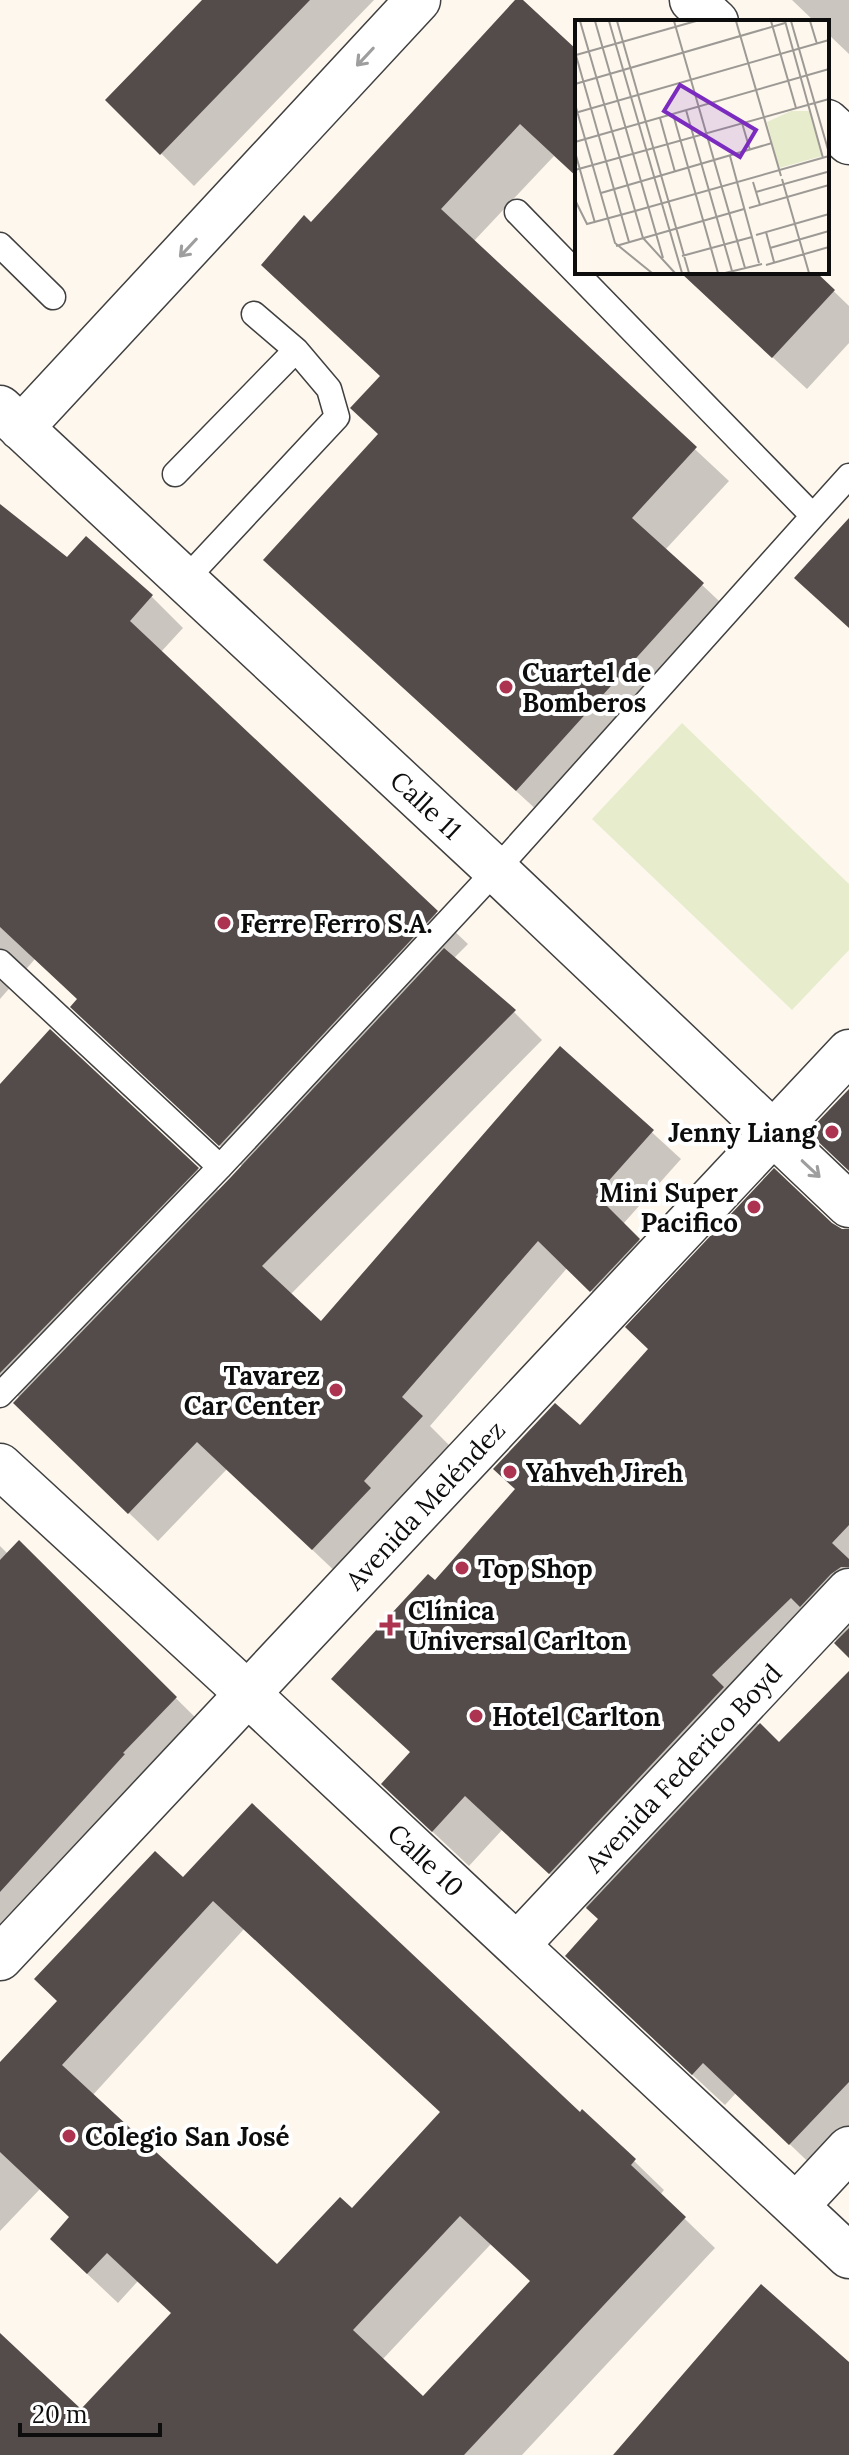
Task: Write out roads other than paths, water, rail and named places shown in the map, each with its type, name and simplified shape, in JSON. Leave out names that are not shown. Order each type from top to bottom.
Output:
[{"type":"street","points":[[10,418],[418,0]]},
{"type":"street","points":[[692,0],[714,20]]},
{"type":"street","points":[[829,124],[849,142]]},
{"type":"street","name":"Calle 11","points":[[10,418],[496,870],[849,1205]]},
{"type":"street","name":"Avenida Meléndez","points":[[0,1958],[849,1052]]},
{"type":"street","name":"Calle 10","points":[[0,1466],[849,2256]]},
{"type":"street","name":"Avenida Federico Boyd","points":[[517,1945],[849,1591]]},
{"type":"street","points":[[796,2206],[849,2149]]},
{"type":"lane","points":[[517,212],[575,272]]},
{"type":"lane","points":[[0,245],[53,297]]},
{"type":"lane","points":[[577,274],[813,516]]},
{"type":"lane","points":[[185,580],[337,417],[329,389],[296,350],[254,314]]},
{"type":"lane","points":[[175,474],[296,350]]},
{"type":"lane","points":[[0,1395],[220,1167],[496,870],[849,476]]},
{"type":"lane","points":[[0,962],[220,1167]]},
{"type":"place","name":"Cuartel de Bomberos","points":[[506,687]]},
{"type":"place","name":"Ferre Ferro S.A.","points":[[224,923]]},
{"type":"place","name":"Jenny Liang","points":[[832,1132]]},
{"type":"place","name":"Mini Super Pacifico","points":[[754,1207]]},
{"type":"place","name":"Tavarez Car Center","points":[[336,1390]]},
{"type":"place","name":"Yahveh Jireh","points":[[510,1472]]},
{"type":"place","name":"Top Shop","points":[[462,1568]]},
{"type":"place","name":"Clínica Universal Carlton","points":[[390,1625]]},
{"type":"place","name":"Hotel Carlton","points":[[476,1716]]},
{"type":"place","name":"Colegio San José","points":[[69,2136]]}]
